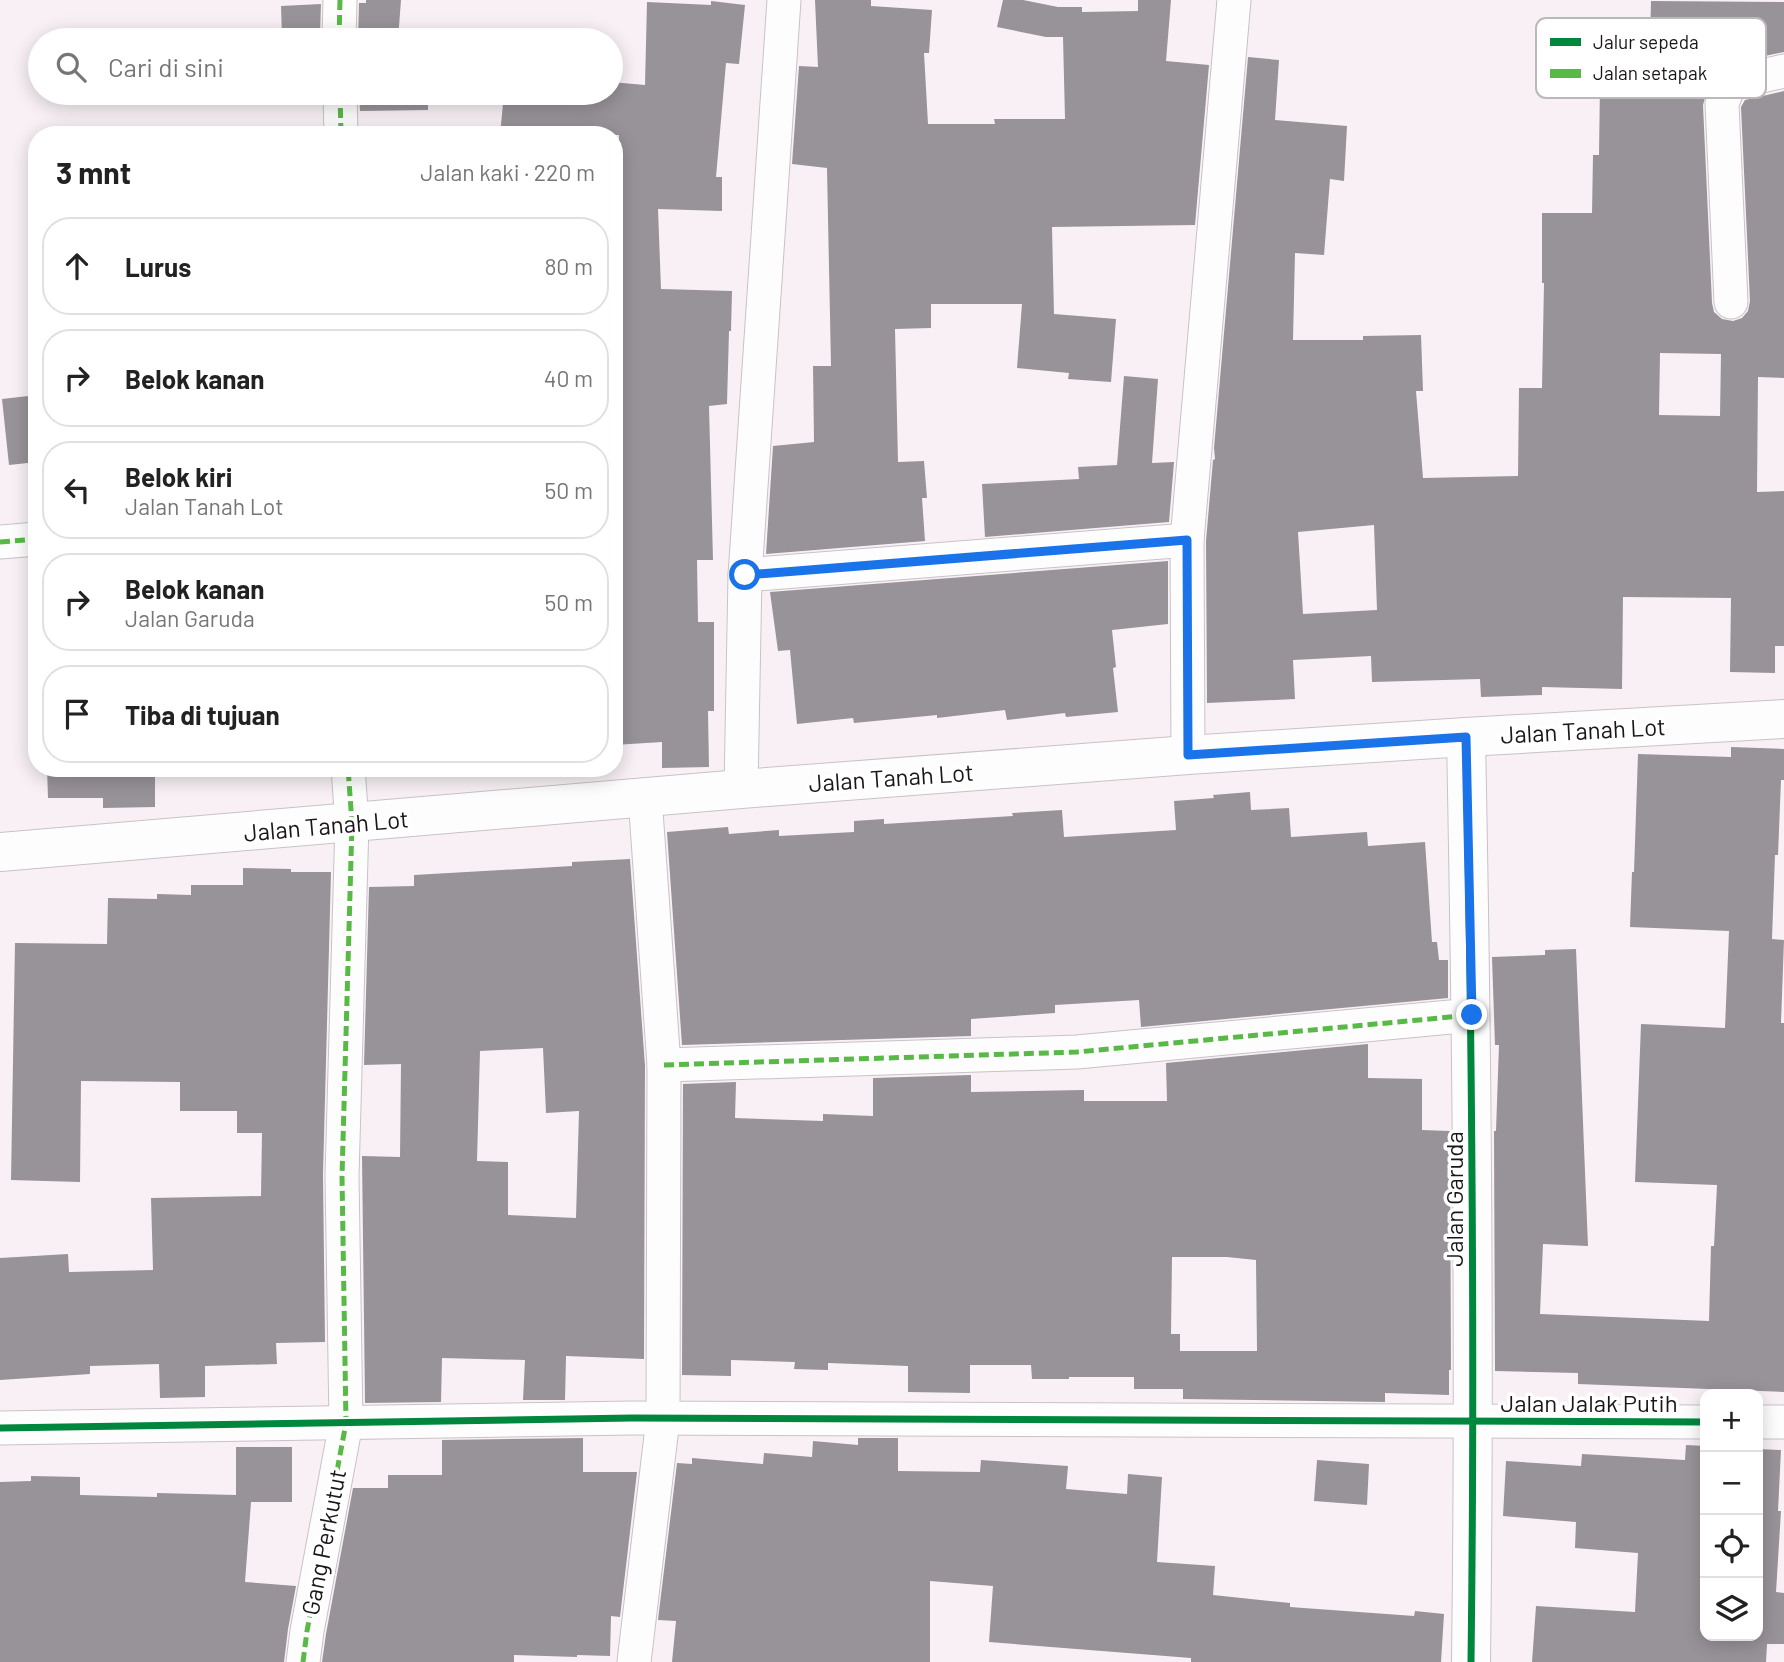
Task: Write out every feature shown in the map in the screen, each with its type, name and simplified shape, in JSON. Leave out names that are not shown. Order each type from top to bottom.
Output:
[{"type":"main road","name":"Jalan Tanah Lot","points":[[0,852],[741,789],[1188,755],[1784,719]]},
{"type":"main road","name":"Jalan Garuda","points":[[1466,737],[1472,1015],[1471,1662]]},
{"type":"street","points":[[340,0],[340,28]]},
{"type":"street","points":[[741,789],[745,575],[784,0]]},
{"type":"street","points":[[1188,755],[1187,540],[1234,0]]},
{"type":"street","points":[[1766,75],[1784,71]]},
{"type":"street","points":[[1724,98],[1722,104],[1731,302]]},
{"type":"street","points":[[340,105],[341,126]]},
{"type":"street","points":[[0,542],[28,540]]},
{"type":"street","points":[[745,575],[1187,540]]},
{"type":"street","name":"Gang Perkutut","points":[[303,1662],[346,1423],[342,1176],[352,823],[349,777]]},
{"type":"street","points":[[634,1662],[663,1419],[664,1065],[645,797]]},
{"type":"street","points":[[664,1065],[1077,1052],[1472,1015]]},
{"type":"street","name":"Jalan Jalak Putih","points":[[0,1428],[619,1418],[1700,1422]]},
{"type":"street","points":[[1763,1422],[1784,1422]]},
{"type":"building","points":[[366,0],[401,0],[399,28],[358,28],[359,3],[366,3]]},
{"type":"building","points":[[815,0],[871,0],[871,6],[932,10],[929,53],[924,53],[928,124],[995,124],[994,119],[1065,119],[1063,37],[1046,37],[997,27],[1003,0],[1023,0],[1058,7],[1082,7],[1082,12],[1138,11],[1138,0],[1171,0],[1166,61],[1209,65],[1195,225],[1052,227],[1054,314],[1116,319],[1111,382],[1068,379],[1069,373],[1017,368],[1022,304],[931,304],[931,328],[895,329],[898,462],[924,461],[927,498],[922,498],[925,541],[766,554],[773,446],[814,442],[813,366],[831,366],[827,168],[792,164],[799,66],[818,67]]},
{"type":"building","points":[[711,1],[745,5],[739,64],[726,63],[716,177],[722,177],[722,211],[658,209],[661,289],[732,291],[727,404],[709,406],[713,560],[697,560],[698,622],[714,622],[714,711],[708,711],[709,767],[662,768],[662,742],[623,744],[623,126],[501,126],[503,105],[623,105],[623,83],[645,85],[647,2],[711,5]]},
{"type":"building","points":[[1651,1],[1784,2],[1784,52],[1766,56],[1766,18],[1651,18]]},
{"type":"building","points":[[321,4],[320,28],[282,28],[281,6]]},
{"type":"building","points":[[1248,57],[1279,60],[1275,120],[1347,126],[1344,181],[1330,179],[1324,255],[1295,253],[1293,340],[1363,340],[1363,336],[1421,335],[1423,391],[1416,391],[1423,478],[1518,476],[1519,388],[1542,388],[1542,213],[1592,213],[1593,155],[1599,155],[1600,98],[1705,98],[1703,105],[1712,303],[1714,312],[1722,319],[1733,321],[1742,318],[1748,311],[1750,301],[1741,107],[1745,100],[1766,98],[1766,95],[1784,91],[1784,378],[1758,377],[1757,492],[1784,491],[1784,646],[1775,646],[1775,673],[1730,672],[1731,598],[1623,597],[1622,689],[1542,687],[1542,695],[1481,697],[1480,679],[1372,682],[1371,656],[1293,660],[1295,699],[1207,703],[1206,541]],"holes":[[[1660,353],[1721,354],[1720,416],[1659,415]],[[1374,525],[1377,610],[1303,614],[1298,532]]]},
{"type":"building","points":[[360,105],[428,105],[428,110],[360,111]]},
{"type":"building","points":[[1124,376],[1158,379],[1152,463],[1174,462],[1169,522],[985,537],[982,484],[1079,479],[1078,467],[1117,465]]},
{"type":"building","points":[[28,396],[28,463],[9,465],[2,399]]},
{"type":"building","points":[[1168,561],[1168,624],[1112,630],[1118,712],[1066,717],[1065,713],[1007,720],[1005,710],[937,718],[937,715],[854,723],[853,718],[797,724],[790,650],[778,651],[770,592]]},
{"type":"building","points":[[1731,747],[1784,749],[1778,855],[1775,855],[1772,939],[1784,940],[1781,1023],[1784,1023],[1784,1392],[1763,1391],[1763,1389],[1578,1384],[1578,1373],[1495,1371],[1494,1131],[1499,1045],[1495,1045],[1492,957],[1545,955],[1545,950],[1576,949],[1588,1246],[1543,1244],[1540,1314],[1709,1321],[1711,1246],[1714,1246],[1717,1185],[1635,1182],[1641,1024],[1725,1028],[1729,931],[1630,927],[1632,872],[1638,754],[1731,757]]},
{"type":"building","points":[[47,777],[155,777],[155,807],[103,808],[103,798],[48,798]]},
{"type":"building","points":[[1250,792],[1251,810],[1289,808],[1291,837],[1367,832],[1368,846],[1425,842],[1432,942],[1437,942],[1439,960],[1448,960],[1448,998],[1141,1027],[1139,1000],[1055,1005],[1055,1013],[971,1019],[971,1036],[682,1045],[667,832],[728,827],[729,834],[779,830],[779,836],[854,832],[854,821],[884,819],[884,824],[1013,816],[1012,813],[1062,810],[1064,837],[1176,830],[1174,801]]},
{"type":"building","points":[[630,859],[645,1066],[644,1359],[566,1356],[565,1400],[523,1400],[525,1360],[442,1358],[441,1402],[365,1403],[362,1156],[400,1157],[401,1064],[364,1065],[369,887],[414,886],[414,875],[572,866],[572,862]],"holes":[[[543,1048],[546,1113],[579,1111],[576,1218],[508,1215],[508,1162],[477,1161],[480,1051]]]},
{"type":"building","points":[[243,868],[331,872],[323,1175],[325,1342],[276,1343],[277,1364],[205,1366],[205,1397],[160,1398],[159,1364],[90,1366],[90,1374],[0,1380],[0,1258],[68,1254],[69,1272],[153,1270],[151,1198],[261,1196],[262,1133],[237,1133],[237,1111],[180,1111],[180,1082],[81,1081],[80,1182],[11,1180],[15,943],[107,944],[108,898],[157,899],[157,894],[191,895],[191,885],[243,885]]},
{"type":"building","points":[[1368,1044],[1368,1078],[1422,1079],[1422,1130],[1450,1131],[1449,1395],[1385,1393],[1385,1402],[1183,1399],[1183,1389],[1134,1389],[1134,1377],[1032,1379],[1031,1365],[970,1365],[970,1393],[908,1392],[908,1366],[828,1363],[828,1370],[794,1369],[795,1362],[731,1360],[731,1376],[682,1375],[683,1084],[736,1082],[735,1118],[823,1121],[823,1114],[873,1116],[873,1078],[971,1075],[971,1092],[1084,1090],[1084,1101],[1167,1101],[1166,1063]],"holes":[[[1172,1257],[1256,1260],[1257,1351],[1180,1351],[1180,1334],[1171,1334]]]},
{"type":"building","points":[[583,1438],[583,1472],[637,1472],[620,1617],[611,1616],[610,1656],[514,1655],[514,1662],[322,1662],[353,1488],[388,1488],[388,1475],[442,1475],[442,1440]]},
{"type":"building","points":[[858,1438],[898,1438],[898,1471],[980,1472],[981,1460],[1068,1466],[1066,1489],[1127,1494],[1128,1474],[1162,1477],[1157,1562],[1215,1566],[1213,1595],[1290,1603],[1290,1607],[1414,1616],[1415,1611],[1444,1614],[1441,1662],[1191,1662],[1191,1658],[989,1642],[993,1586],[930,1581],[930,1662],[672,1662],[676,1621],[658,1620],[677,1463],[692,1464],[692,1458],[763,1464],[764,1453],[812,1457],[813,1441],[858,1445]]},
{"type":"building","points":[[1686,1445],[1700,1446],[1700,1641],[1763,1641],[1763,1449],[1781,1450],[1778,1511],[1781,1511],[1776,1592],[1784,1593],[1784,1644],[1767,1644],[1766,1662],[1532,1662],[1536,1606],[1635,1612],[1638,1553],[1575,1548],[1576,1522],[1503,1516],[1506,1461],[1581,1466],[1582,1454],[1685,1460]]},
{"type":"building","points":[[236,1447],[292,1447],[292,1502],[251,1502],[245,1582],[296,1586],[284,1662],[0,1662],[0,1482],[31,1481],[31,1476],[80,1477],[80,1495],[236,1495]]},
{"type":"building","points":[[1317,1460],[1369,1464],[1367,1505],[1314,1501]]},
{"type":"marked path","points":[[339,28],[340,0]]},
{"type":"marked path","points":[[340,105],[341,126]]},
{"type":"marked path","points":[[0,542],[28,540]]},
{"type":"marked path","points":[[745,575],[1187,540]]},
{"type":"marked path","points":[[303,1662],[346,1423],[342,1176],[352,823],[349,777]]},
{"type":"marked path","points":[[664,1065],[1077,1052],[1472,1015]]},
{"type":"cycle path","points":[[1466,737],[1472,1199],[1471,1662]]},
{"type":"cycle path","points":[[0,1428],[632,1418],[1700,1422]]},
{"type":"route","points":[[745,575],[1187,540],[1188,755],[1466,737],[1472,1015]]}]
